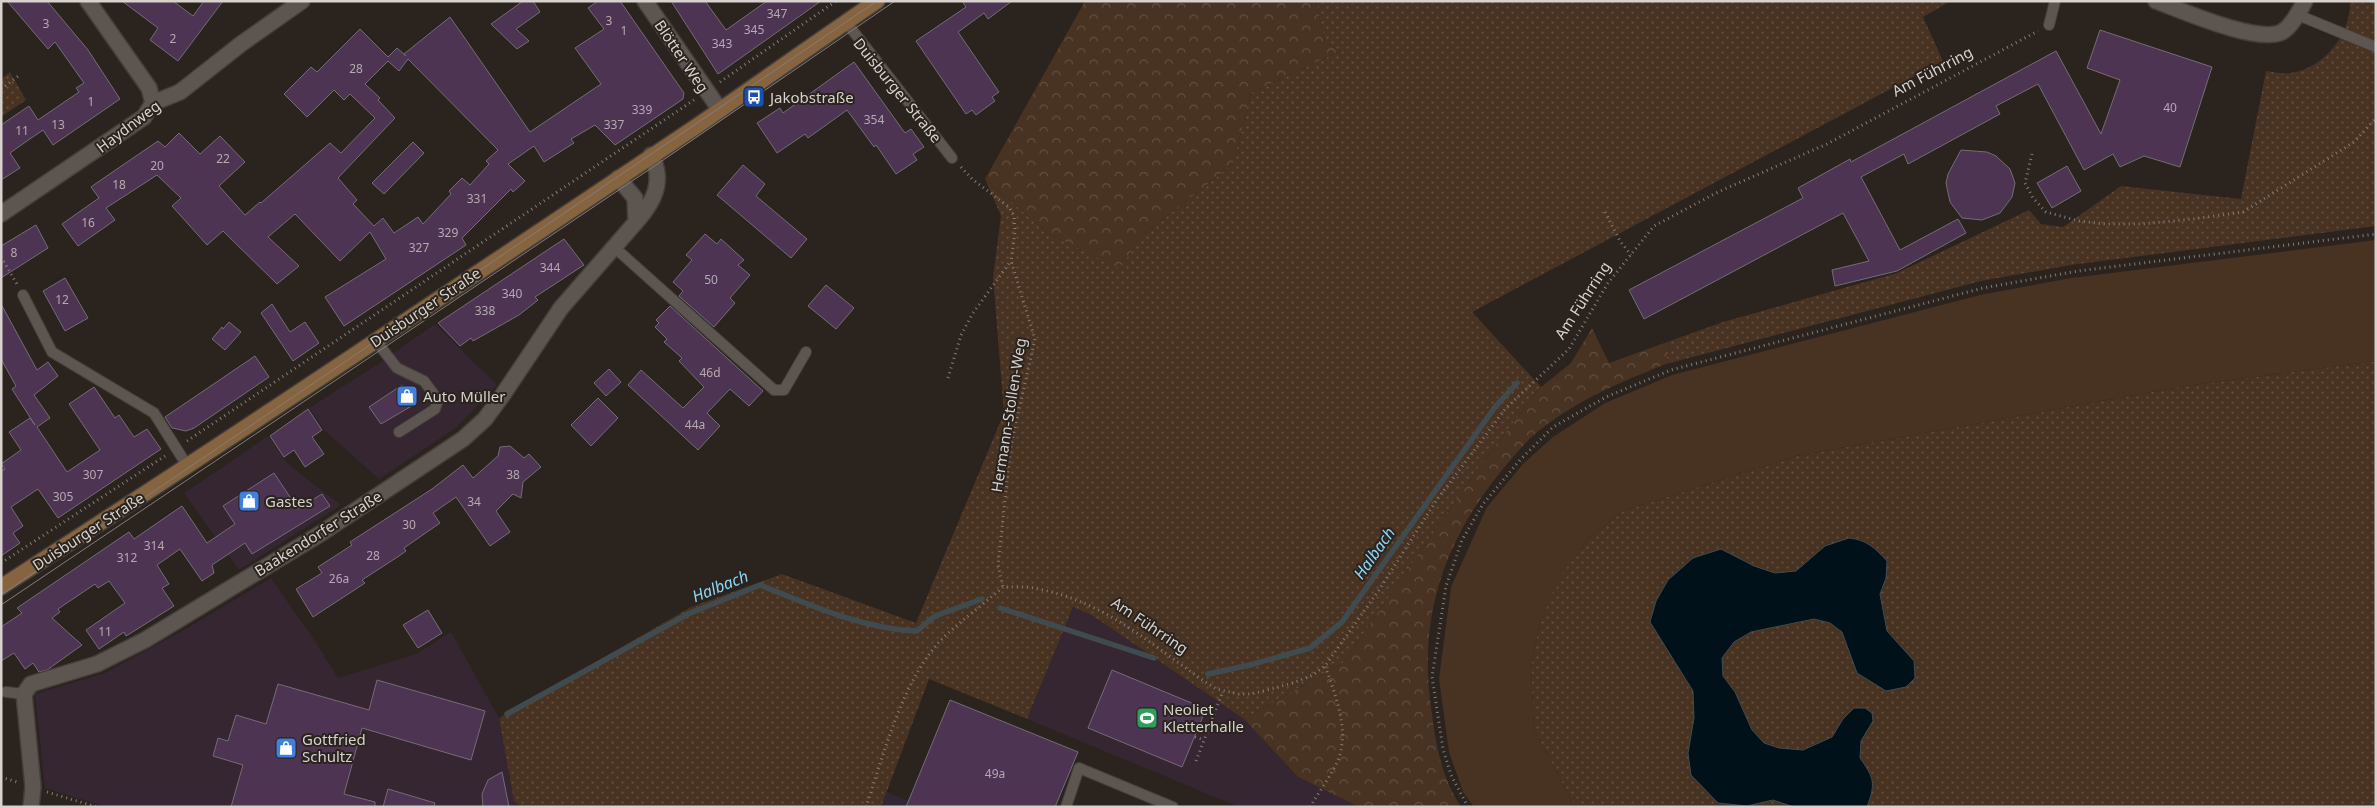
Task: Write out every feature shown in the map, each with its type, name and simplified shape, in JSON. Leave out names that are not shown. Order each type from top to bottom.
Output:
[{"type":"main road","name":"Duisburger Straße","points":[[1,588],[188,467],[720,110],[877,1]]},
{"type":"street","points":[[88,1],[149,88],[153,103]]},
{"type":"street","name":"Haydnweg","points":[[1,214],[144,117],[153,103],[180,92],[241,44],[302,1]]},
{"type":"street","name":"Blötter Weg","points":[[644,1],[720,110]]},
{"type":"street","points":[[2156,1],[2249,33],[2269,36],[2283,31],[2301,8]]},
{"type":"street","name":"Baakendorfer Straße","points":[[24,694],[31,684],[97,664],[145,640],[320,534],[463,439],[485,419],[560,308],[649,208],[659,179],[652,155]]},
{"type":"street","points":[[618,178],[635,198],[636,222]]},
{"type":"street","points":[[24,694],[32,770],[31,807]]},
{"type":"lane","points":[[2049,25],[2054,1]]},
{"type":"lane","points":[[2301,8],[2376,47]]},
{"type":"lane","name":"Duisburger Straße","points":[[846,22],[952,158]]},
{"type":"lane","points":[[614,247],[774,390],[784,390],[806,352]]},
{"type":"lane","points":[[23,295],[52,352],[154,413],[188,467]]},
{"type":"lane","points":[[376,341],[397,368],[424,381],[438,400],[435,409],[399,432]]},
{"type":"lane","points":[[6,692],[24,694]]},
{"type":"lane","points":[[1066,807],[1079,768],[1172,807]]},
{"type":"path","points":[[1,563],[176,448],[706,92],[836,1]]},
{"type":"path","name":"Am Führring","points":[[1003,587],[1037,588],[1091,605],[1114,616],[1211,686],[1223,691],[1239,694],[1270,690],[1313,675],[1326,666],[1379,590],[1436,501],[1506,408],[1569,349],[1608,283],[1654,226],[1718,192],[1827,144],[2049,25]]},
{"type":"path","points":[[1,89],[22,74]]},
{"type":"path","points":[[2032,154],[2025,183],[2033,198],[2046,212],[2079,221],[2105,224],[2142,224],[2193,219],[2243,212],[2354,142],[2376,118]]},
{"type":"path","name":"Hermann-Stollen-Weg","points":[[952,158],[972,178],[1009,206],[1014,216],[1015,232],[1011,262],[1035,339],[1011,444],[998,565],[1003,587]]},
{"type":"path","points":[[1605,212],[1620,241],[1631,255]]},
{"type":"path","points":[[1468,807],[1451,776],[1443,749],[1432,676],[1446,586],[1462,540],[1484,504],[1520,460],[1553,427],[1606,397],[1670,370],[1983,288],[2078,271],[2376,234]]},
{"type":"path","points":[[1,257],[23,295]]},
{"type":"path","points":[[948,378],[961,335],[972,313],[1011,262]]},
{"type":"path","points":[[866,807],[896,721],[914,680],[944,637],[1003,587]]},
{"type":"path","points":[[1310,807],[1338,760],[1342,742],[1339,712],[1326,666]]},
{"type":"path","points":[[1196,762],[1223,691]]},
{"type":"path","points":[[1195,737],[1204,740]]},
{"type":"shaded area","name":"Auto Müller","points":[[435,324],[497,385],[457,427],[379,479],[325,431],[309,408],[378,364]]},
{"type":"shaded area","points":[[268,436],[289,465],[341,505],[239,570],[184,493]]},
{"type":"shaded area","points":[[271,578],[338,678],[416,654],[451,632],[499,718],[514,801],[521,807],[106,807],[45,788],[35,694],[105,673],[182,631]]},
{"type":"shaded area","points":[[1073,607],[1093,616],[1244,719],[1298,777],[1359,807],[1239,807],[1027,719]]},
{"type":"shaded area","points":[[887,792],[922,807],[881,807]]},
{"type":"green space","points":[[1085,1],[1316,1],[1325,43],[1340,51],[1251,93],[1233,164],[1140,237],[1120,269],[1049,234],[985,179]]},
{"type":"green space","points":[[1316,1],[1951,1],[1923,17],[1943,61],[1472,312],[1541,387],[1481,464],[1343,663],[1244,719],[1093,616],[1073,607],[1027,719],[929,679],[881,807],[521,807],[514,801],[499,718],[691,607],[782,574],[916,623],[1004,413],[993,277],[1001,216],[985,179],[1049,234],[1120,268],[1140,237],[1233,164],[1251,93],[1340,51],[1325,43]]},
{"type":"green space","points":[[2350,1],[2376,1],[2376,226],[2071,265],[1981,281],[1666,364],[1670,341],[1723,322],[1897,273],[2029,210],[2041,224],[2063,227],[2121,186],[2241,199],[2266,71],[2287,73],[2302,70],[2314,65],[2324,57],[2333,48],[2346,26]]},
{"type":"green space","points":[[10,72],[26,100],[1,117],[1,79]]},
{"type":"green space","points":[[2376,240],[2376,361],[2185,386],[1796,456],[1623,511],[1587,540],[1558,580],[1539,626],[1531,668],[1534,730],[1575,807],[1474,807],[1463,792],[1449,752],[1439,679],[1451,587],[1487,507],[1523,464],[1553,437],[1605,403],[1672,375],[1980,295],[2071,278]]},
{"type":"green space","points":[[1592,328],[1609,363],[1670,341],[1666,364],[1588,399],[1538,431],[1514,455],[1479,500],[1451,553],[1440,580],[1433,608],[1428,668],[1430,699],[1439,755],[1448,781],[1461,807],[1359,807],[1298,777],[1244,719],[1343,663],[1481,464],[1541,387],[1571,363]]},
{"type":"green space","points":[[2376,361],[2376,807],[1575,807],[1534,730],[1531,668],[1539,626],[1557,580],[1587,540],[1623,511],[1796,456],[2185,386]]},
{"type":"water","points":[[1849,538],[1870,545],[1887,561],[1886,578],[1880,594],[1887,631],[1914,661],[1915,678],[1906,687],[1886,691],[1857,673],[1842,632],[1830,623],[1814,619],[1751,632],[1734,642],[1722,658],[1723,676],[1735,692],[1752,730],[1764,743],[1779,748],[1803,750],[1832,737],[1843,719],[1854,708],[1865,708],[1872,713],[1873,721],[1861,741],[1860,758],[1872,781],[1872,792],[1867,807],[1794,807],[1773,800],[1747,806],[1718,803],[1691,775],[1688,753],[1694,718],[1693,691],[1650,622],[1656,601],[1668,580],[1693,558],[1721,549],[1754,566],[1775,573],[1796,571],[1825,546]]},
{"type":"building","points":[[7,1],[47,1],[88,50],[120,99],[53,145],[43,130],[10,153],[20,168],[1,180],[1,125],[29,106],[38,120],[79,92],[76,88],[84,83],[55,42],[48,49]]},
{"type":"building","points":[[122,1],[173,1],[193,16],[204,1],[223,1],[178,61],[150,40],[158,28]]},
{"type":"building","points":[[523,1],[533,1],[540,12],[516,29],[529,41],[517,49],[491,24]]},
{"type":"building","points":[[598,1],[620,1],[684,93],[683,99],[615,145],[595,125],[571,139],[574,143],[544,162],[534,146],[508,164],[525,181],[513,192],[511,189],[462,238],[466,245],[344,326],[325,297],[386,259],[370,232],[340,261],[295,214],[268,237],[299,266],[277,284],[223,231],[207,245],[172,206],[181,198],[157,175],[106,208],[115,220],[78,246],[62,224],[99,198],[91,187],[158,141],[165,147],[179,133],[200,154],[220,136],[245,162],[219,186],[245,215],[330,143],[341,153],[375,118],[350,94],[344,100],[334,90],[307,117],[284,94],[311,67],[317,72],[360,29],[388,57],[397,48],[406,56],[404,54],[450,17],[530,132],[601,84],[575,48],[604,29],[588,8]],"holes":[[[408,59],[498,150],[486,161],[489,164],[470,185],[462,178],[449,191],[451,194],[423,224],[418,217],[394,233],[383,218],[374,226],[353,204],[357,200],[338,178],[395,118],[378,100],[380,98],[365,84],[388,61],[399,71]]]},
{"type":"building","points":[[671,1],[705,1],[726,30],[767,1],[821,1],[718,74]]},
{"type":"building","points":[[962,1],[1012,1],[988,19],[984,13],[958,32],[999,92],[992,97],[995,101],[976,115],[972,110],[966,114],[916,41],[966,7]]},
{"type":"building","points":[[2100,30],[2212,67],[2180,167],[2144,156],[2120,167],[2113,154],[2084,170],[2038,84],[1996,106],[2000,114],[1908,164],[1904,154],[1861,177],[1900,250],[1958,219],[1966,233],[1897,271],[1835,286],[1832,270],[1869,261],[1843,213],[1644,319],[1629,290],[1803,198],[1798,188],[1850,159],[1851,162],[2056,51],[2101,134],[2120,80],[2087,68]]},
{"type":"building","points":[[854,62],[905,133],[911,129],[924,147],[913,154],[917,160],[896,174],[876,145],[874,147],[847,110],[808,138],[805,134],[777,153],[757,123],[780,108],[783,113]]},
{"type":"building","points":[[413,142],[424,153],[384,194],[372,183]]},
{"type":"building","points":[[1961,150],[1987,152],[1996,156],[2010,169],[2015,183],[2012,197],[2000,213],[1982,220],[1962,218],[1950,202],[1946,183],[1948,174]]},
{"type":"building","points":[[743,165],[765,184],[756,196],[807,239],[791,258],[717,195]]},
{"type":"building","points":[[2067,166],[2081,191],[2052,208],[2037,183]]},
{"type":"building","points":[[36,225],[48,248],[1,278],[1,246]]},
{"type":"building","points":[[705,234],[717,244],[721,239],[744,260],[738,265],[750,275],[730,298],[735,303],[714,327],[679,296],[683,291],[673,282],[692,260],[686,255]]},
{"type":"building","points":[[564,239],[584,265],[535,297],[538,300],[519,315],[473,341],[471,338],[460,346],[438,323]]},
{"type":"building","points":[[65,278],[88,318],[65,331],[43,291]]},
{"type":"building","points":[[826,285],[854,308],[836,329],[808,306]]},
{"type":"building","points":[[1,304],[37,370],[48,362],[58,376],[34,395],[50,418],[37,427],[67,472],[100,450],[69,404],[94,387],[115,418],[119,415],[134,437],[147,429],[161,449],[58,518],[38,489],[11,507],[23,526],[13,533],[20,543],[1,556],[1,471],[5,469],[1,464],[21,450],[9,432],[30,418],[35,425],[12,389],[16,386],[1,359]]},
{"type":"building","points":[[272,304],[290,332],[305,322],[319,343],[293,361],[261,313]]},
{"type":"building","points":[[670,306],[763,391],[749,406],[730,389],[707,413],[720,426],[698,450],[628,385],[641,370],[683,408],[704,387],[679,361],[682,358],[664,342],[667,339],[655,327],[659,323],[656,320]]},
{"type":"building","points":[[229,322],[241,332],[225,350],[212,339]]},
{"type":"building","points":[[255,356],[269,377],[194,428],[186,431],[172,428],[165,417]]},
{"type":"building","points":[[609,369],[621,382],[606,396],[594,383]]},
{"type":"building","points":[[402,385],[415,404],[381,424],[369,407]]},
{"type":"building","points":[[598,398],[618,418],[591,446],[571,425]]},
{"type":"building","points":[[308,409],[322,430],[312,437],[324,454],[305,467],[294,450],[284,457],[270,436]]},
{"type":"building","points":[[510,446],[524,458],[529,454],[541,467],[523,482],[521,498],[513,494],[496,511],[510,532],[490,546],[456,497],[433,513],[440,523],[404,548],[406,551],[362,580],[365,583],[313,617],[296,589],[322,573],[318,567],[352,545],[350,542],[432,489],[463,465],[473,478],[498,456],[500,447]]},
{"type":"building","points":[[274,473],[298,509],[322,494],[330,506],[252,554],[245,543],[212,565],[214,573],[202,581],[180,549],[157,565],[169,584],[162,588],[174,606],[126,636],[124,632],[99,649],[86,630],[125,603],[109,581],[98,588],[95,584],[58,609],[60,612],[52,618],[82,645],[47,670],[39,672],[33,663],[25,669],[14,653],[1,661],[1,627],[22,613],[17,608],[129,532],[134,539],[182,506],[207,543],[235,524],[223,506]]},
{"type":"building","points":[[428,610],[442,633],[418,648],[403,625]]},
{"type":"building","name":"Neoliet Kletterhalle","points":[[1112,670],[1206,709],[1182,767],[1088,728]]},
{"type":"building","name":"Gottfried Schultz","points":[[377,680],[485,711],[471,760],[362,728],[344,794],[375,802],[375,807],[231,807],[243,765],[213,756],[218,738],[228,741],[236,715],[266,724],[278,684],[369,710]]},
{"type":"building","points":[[950,700],[1078,752],[1055,807],[906,807]]},
{"type":"building","points":[[502,772],[509,807],[483,807],[482,794],[488,780]]},
{"type":"building","points":[[388,789],[435,803],[434,807],[383,807]]},
{"type":"waterway","name":"Halbach","points":[[1208,674],[1250,665],[1310,648],[1342,622],[1495,407],[1517,383]]},
{"type":"waterway","name":"Halbach","points":[[507,714],[688,614],[760,585],[817,608],[857,621],[877,626],[917,631],[935,616],[982,599]]},
{"type":"waterway","name":"Halbach","points":[[1000,608],[1154,658]]},
{"type":"tram line","points":[[1,595],[877,1]]},
{"type":"tram line","points":[[1,605],[656,165],[895,1]]},
{"type":"place","name":"Jakobstraße","points":[[754,97]]},
{"type":"place","name":"Auto Müller","points":[[407,396]]},
{"type":"place","name":"Gastes","points":[[249,501]]},
{"type":"place","name":"Neoliet Kletterhalle","points":[[1147,718]]},
{"type":"place","name":"Gottfried Schultz","points":[[286,748]]}]
